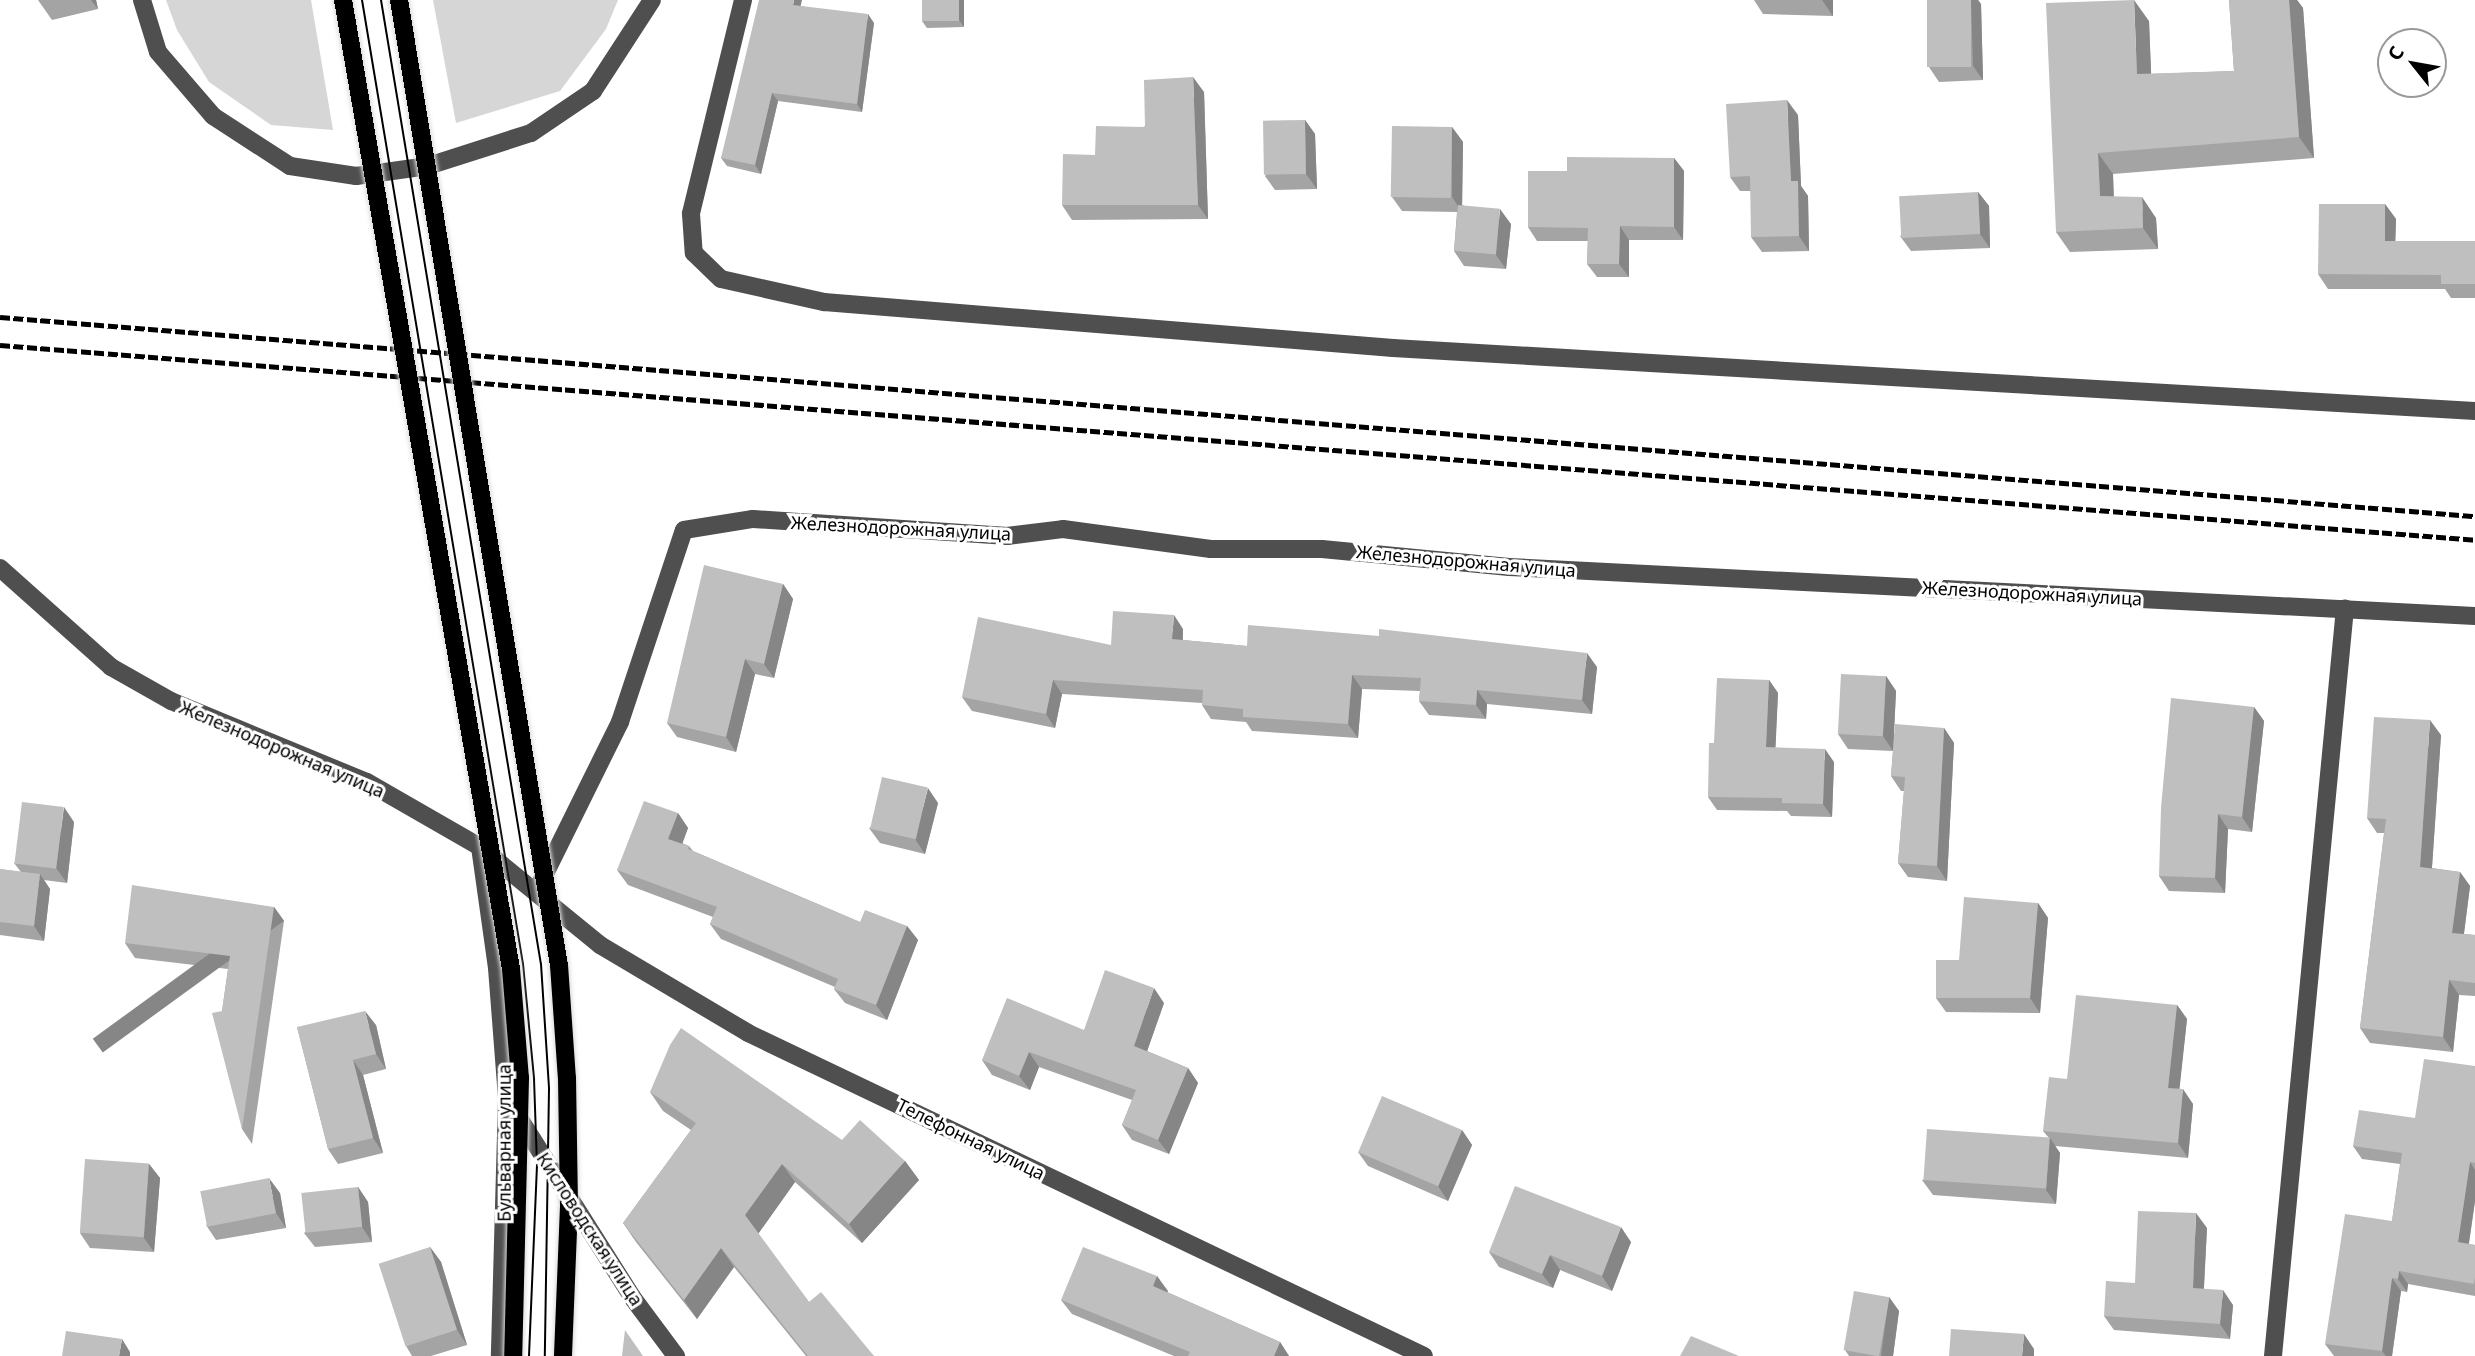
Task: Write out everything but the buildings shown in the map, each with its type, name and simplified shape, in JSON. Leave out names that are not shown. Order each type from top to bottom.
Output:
[{"type":"main road","points":[[343,0],[511,969],[520,1103],[513,1356]]},
{"type":"main road","points":[[399,0],[559,965],[567,1078],[569,1193],[563,1356]]},
{"type":"street","points":[[142,0],[158,52],[213,116],[290,166],[356,176],[428,166],[531,133],[593,91],[652,0]]},
{"type":"street","points":[[743,0],[691,214],[694,253],[720,279],[824,302],[1393,348],[2475,411]]},
{"type":"street","name":"Железнодорожная улица","points":[[0,568],[111,667],[171,701],[367,782],[480,847],[536,892],[620,722],[684,530],[753,519],[1007,536],[1063,530],[1211,549],[1322,549],[1508,567],[2475,616]]},
{"type":"street","points":[[2273,1356],[2345,608]]},
{"type":"street","name":"Бульварная улица","points":[[480,847],[497,968],[507,1099],[500,1356]]},
{"type":"street","name":"Телефонная улица","points":[[536,892],[600,945],[748,1033],[1424,1356]]},
{"type":"street","name":"Кисловодская улица","points":[[507,1099],[632,1297],[676,1356]]},
{"type":"shaded area","points":[[166,0],[311,0],[333,130],[271,125],[209,82],[177,30]]},
{"type":"shaded area","points":[[433,0],[618,0],[606,29],[560,91],[456,123]]},
{"type":"tram line","points":[[362,0],[523,964],[534,1079],[537,1165],[529,1356]]},
{"type":"tram line","points":[[381,0],[541,964],[549,1089],[545,1356]]},
{"type":"railway","points":[[0,317],[2475,516]]},
{"type":"railway","points":[[0,345],[2475,540]]}]
